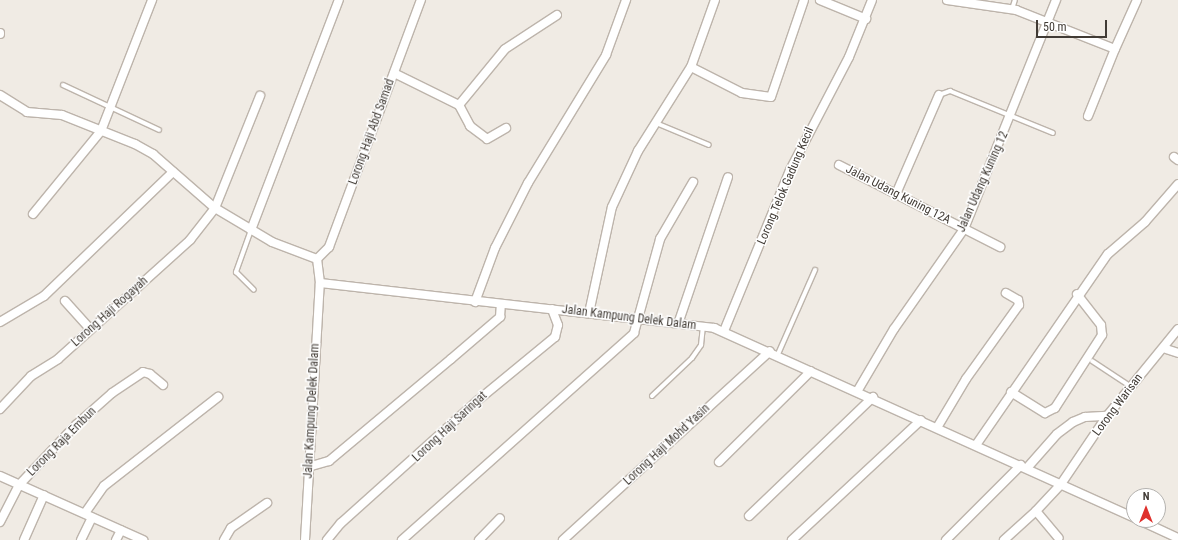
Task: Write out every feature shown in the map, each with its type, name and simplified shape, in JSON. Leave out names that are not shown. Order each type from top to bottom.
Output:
[{"type":"street","points":[[33,214],[102,131],[152,0]]},
{"type":"street","points":[[251,230],[339,0]]},
{"type":"street","name":"Lorong Haji Abd Samad","points":[[317,259],[329,247],[420,0]]},
{"type":"street","points":[[475,302],[495,248],[528,183],[606,55],[626,0]]},
{"type":"street","points":[[589,313],[612,207],[655,122],[691,67],[715,0]]},
{"type":"street","points":[[691,67],[742,93],[771,97],[804,0]]},
{"type":"street","points":[[820,0],[866,19]]},
{"type":"street","name":"Lorong Telok Gadung Kecil","points":[[724,331],[790,170],[866,19],[872,0]]},
{"type":"street","points":[[947,0],[1012,10],[1115,48]]},
{"type":"street","name":"Jalan Udang Kuning 12","points":[[858,390],[894,329],[964,229],[1012,117],[1056,0]]},
{"type":"street","points":[[1088,116],[1115,48],[1137,0]]},
{"type":"street","points":[[459,105],[505,49],[557,15]]},
{"type":"street","points":[[394,73],[459,105],[470,126],[487,139],[506,128]]},
{"type":"street","points":[[0,95],[27,112],[52,112],[136,144],[173,172],[214,208],[288,250],[317,259]]},
{"type":"street","points":[[896,194],[939,95]]},
{"type":"street","name":"Lorong Haji Rogayah","points":[[0,409],[31,376],[58,359],[190,240],[214,208],[260,96]]},
{"type":"street","name":"Jalan Udang Kuning 12A","points":[[839,165],[1000,247]]},
{"type":"street","points":[[0,322],[44,296],[173,172]]},
{"type":"street","points":[[678,324],[728,177]]},
{"type":"street","points":[[402,540],[634,333],[660,239],[693,182]]},
{"type":"street","points":[[976,444],[1078,294],[1108,254],[1145,222],[1178,184]]},
{"type":"street","name":"Jalan Kampung Delek Dalam","points":[[305,540],[308,467],[320,283],[317,259]]},
{"type":"street","name":"Jalan Kampung Delek Dalam","points":[[320,283],[475,302],[703,326],[724,331],[774,352],[811,371],[858,390],[921,420],[938,426],[1126,514]]},
{"type":"street","points":[[938,426],[966,379],[1019,305],[1018,300],[1006,293]]},
{"type":"street","points":[[1011,392],[1045,413],[1054,408],[1102,335],[1100,325],[1078,294]]},
{"type":"street","points":[[65,301],[90,329]]},
{"type":"street","points":[[308,467],[330,461],[451,359],[500,317],[501,304]]},
{"type":"street","name":"Lorong Haji Saringat","points":[[327,540],[341,523],[477,401],[555,337],[558,325],[552,309]]},
{"type":"street","name":"Lorong Warisan","points":[[1004,540],[1036,511],[1061,484],[1107,416],[1130,386],[1166,349],[1178,329]]},
{"type":"street","points":[[1166,349],[1178,353]]},
{"type":"street","name":"Lorong Haji Mohd Yasin","points":[[563,540],[774,352]]},
{"type":"street","points":[[719,462],[811,371]]},
{"type":"street","name":"Lorong Raja Embun","points":[[0,522],[19,485],[76,425],[138,374],[150,374],[163,385]]},
{"type":"street","points":[[81,540],[88,515],[104,486],[218,397]]},
{"type":"street","points":[[749,516],[873,397]]},
{"type":"street","points":[[946,540],[1057,434],[1073,422],[1085,417],[1107,416]]},
{"type":"street","points":[[792,540],[921,420]]},
{"type":"street","points":[[0,476],[143,540]]},
{"type":"street","points":[[24,540],[44,495]]},
{"type":"street","points":[[224,540],[231,528],[267,503]]},
{"type":"street","points":[[1036,511],[1059,538]]},
{"type":"street","points":[[479,540],[500,518]]},
{"type":"street","points":[[1156,528],[1178,538]]},
{"type":"street","points":[[116,540],[121,530]]},
{"type":"lane","points":[[1012,10],[1015,0]]},
{"type":"lane","points":[[63,85],[159,130]]},
{"type":"lane","points":[[939,95],[950,91],[1053,133]]},
{"type":"lane","points":[[655,122],[709,145]]},
{"type":"lane","points":[[251,230],[236,272],[254,290]]},
{"type":"lane","points":[[774,352],[815,270]]},
{"type":"lane","points":[[652,396],[692,358],[701,345],[703,326]]},
{"type":"lane","points":[[1092,360],[1130,386]]}]
